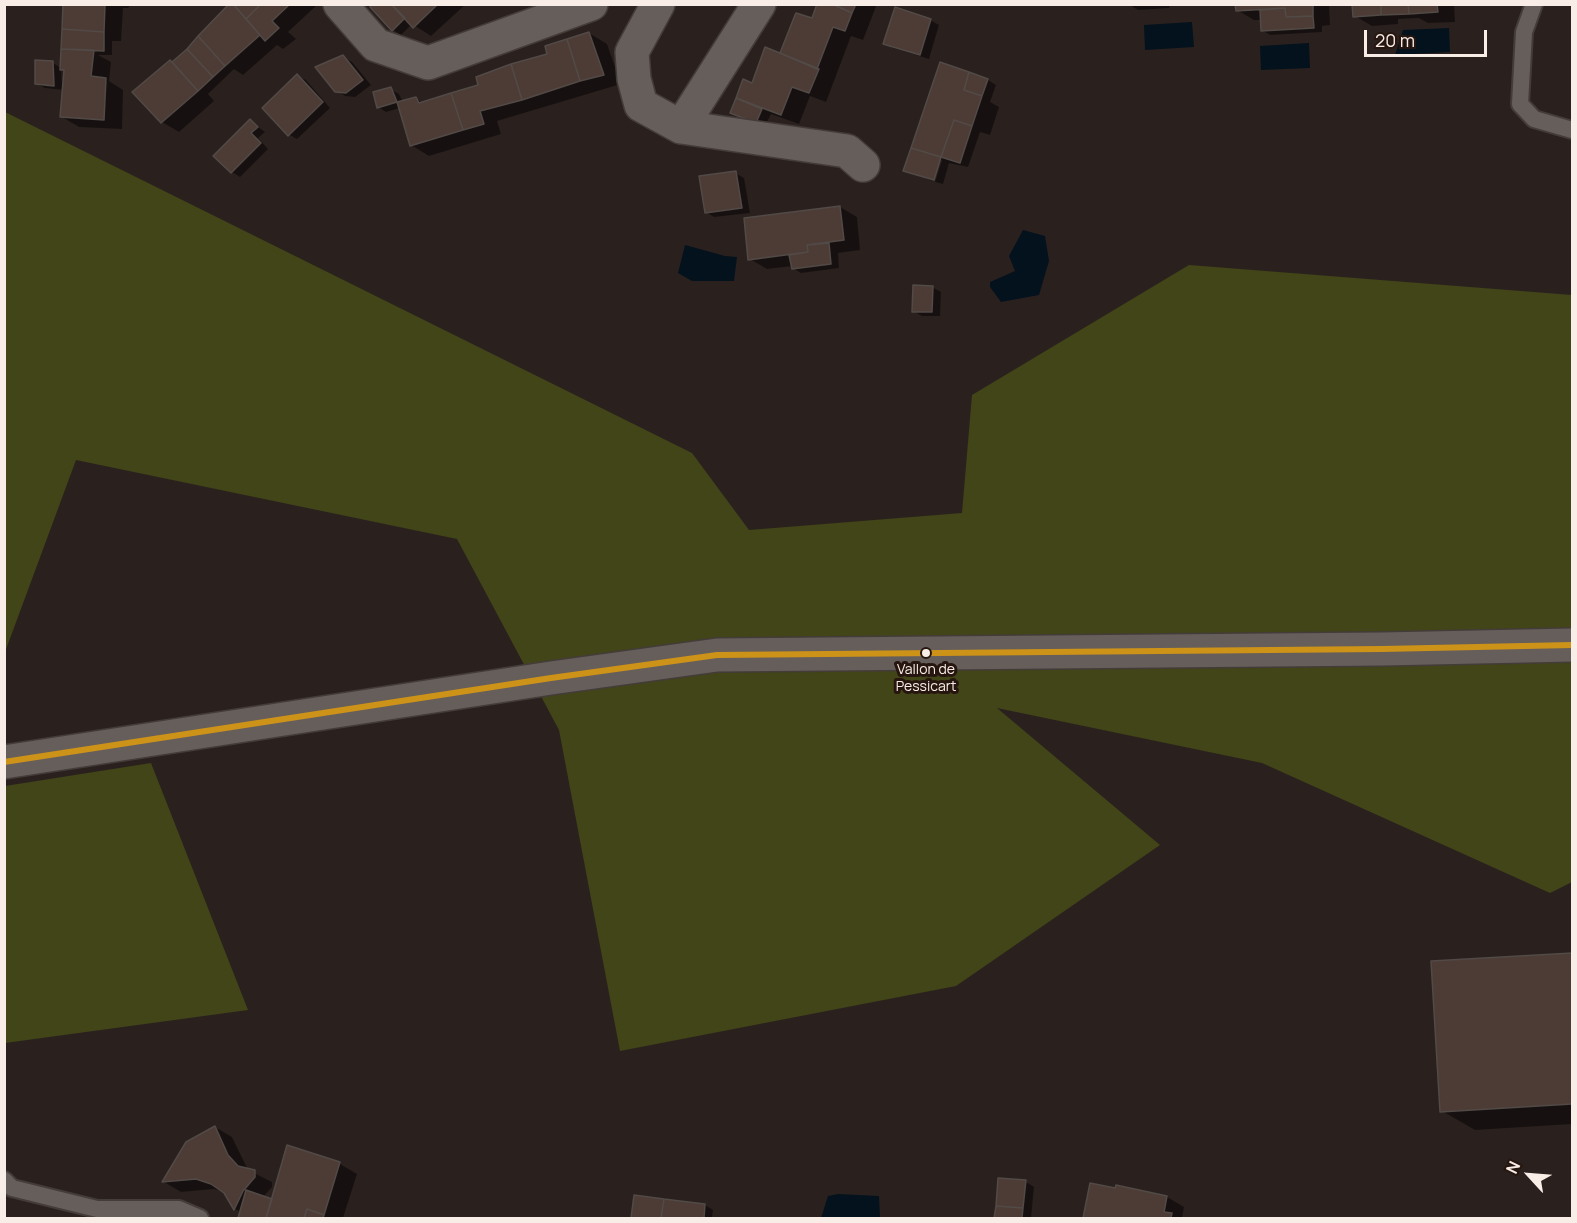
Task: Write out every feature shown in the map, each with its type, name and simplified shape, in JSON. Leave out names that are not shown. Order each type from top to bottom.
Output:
[{"type":"street","points":[[340,4],[376,45],[428,63],[591,4]]},
{"type":"street","points":[[658,4],[632,52],[634,79],[641,105],[681,127],[847,151],[863,165]]},
{"type":"street","points":[[681,127],[759,4]]},
{"type":"street","points":[[4,762],[551,678],[717,655],[1572,645]]},
{"type":"lane","points":[[1534,4],[1524,32],[1520,104],[1534,119],[1572,130]]},
{"type":"lane","points":[[4,1180],[12,1188],[96,1209],[179,1209],[200,1218]]},
{"type":"green space","points":[[5,112],[692,453],[749,530],[962,513],[972,395],[1189,265],[1572,295],[1572,882],[1550,893],[1262,763],[997,708],[1160,845],[956,986],[620,1051],[559,730],[457,539],[76,460],[5,652]]},
{"type":"green space","points":[[151,763],[248,1010],[5,1043],[5,786]]},
{"type":"water","points":[[1192,22],[1194,47],[1145,50],[1144,25]]},
{"type":"water","points":[[1449,28],[1450,52],[1395,55],[1403,30]]},
{"type":"water","points":[[1309,43],[1310,68],[1261,70],[1260,46]]},
{"type":"water","points":[[1023,230],[1045,236],[1049,261],[1039,295],[1001,302],[990,287],[990,282],[1015,271],[1009,256]]},
{"type":"water","points":[[685,245],[737,257],[734,281],[692,281],[678,273]]},
{"type":"water","points":[[838,1194],[879,1196],[880,1218],[821,1218],[828,1196]]},
{"type":"building","points":[[63,4],[105,4],[104,32],[62,29]]},
{"type":"building","points":[[229,4],[233,4],[260,35],[225,66],[198,36]]},
{"type":"building","points":[[233,4],[261,4],[246,19]]},
{"type":"building","points":[[261,4],[290,4],[272,21],[279,28],[265,41],[246,19]]},
{"type":"building","points":[[373,4],[391,4],[405,18],[392,31],[370,7]]},
{"type":"building","points":[[391,4],[438,4],[413,28]]},
{"type":"building","points":[[817,4],[832,4],[852,13],[845,31],[833,27],[817,69],[780,53],[796,13],[812,18]]},
{"type":"building","points":[[832,4],[856,4],[852,13]]},
{"type":"building","points":[[1235,4],[1313,4],[1313,16],[1286,17],[1285,8],[1236,11]]},
{"type":"building","points":[[1352,4],[1381,4],[1381,15],[1353,17]]},
{"type":"building","points":[[1381,4],[1408,4],[1409,14],[1381,15]]},
{"type":"building","points":[[1408,4],[1437,4],[1438,12],[1409,14]]},
{"type":"building","points":[[895,7],[931,19],[920,55],[883,44]]},
{"type":"building","points":[[1285,8],[1286,17],[1313,16],[1314,28],[1261,31],[1260,10]]},
{"type":"building","points":[[62,29],[104,32],[104,51],[61,49]]},
{"type":"building","points":[[589,32],[604,75],[580,81],[567,39]]},
{"type":"building","points":[[198,36],[225,66],[213,77],[187,49]]},
{"type":"building","points":[[567,39],[580,81],[522,100],[511,64],[547,54],[545,46]]},
{"type":"building","points":[[765,47],[819,69],[809,93],[792,87],[781,115],[736,98],[743,79],[752,83]]},
{"type":"building","points":[[61,49],[94,50],[91,76],[106,78],[104,120],[60,117],[64,70],[60,70]]},
{"type":"building","points":[[187,49],[213,77],[198,91],[172,62]]},
{"type":"building","points":[[343,55],[363,80],[346,93],[335,92],[315,67]]},
{"type":"building","points":[[35,60],[53,61],[54,86],[35,84]]},
{"type":"building","points":[[170,60],[198,91],[161,123],[132,92]]},
{"type":"building","points":[[940,62],[969,72],[964,90],[982,96],[972,126],[954,120],[941,157],[911,148]]},
{"type":"building","points":[[511,64],[522,100],[480,111],[484,124],[463,130],[451,93],[478,85],[476,77]]},
{"type":"building","points":[[969,72],[988,79],[982,96],[964,90]]},
{"type":"building","points":[[297,74],[323,102],[288,136],[262,108]]},
{"type":"building","points":[[391,87],[397,102],[377,108],[373,92]]},
{"type":"building","points":[[451,93],[463,130],[410,146],[397,102],[416,97],[419,103]]},
{"type":"building","points":[[736,98],[762,109],[756,123],[730,113]]},
{"type":"building","points":[[250,119],[258,127],[251,133],[261,143],[231,173],[213,156]]},
{"type":"building","points":[[954,120],[972,126],[960,163],[941,157]]},
{"type":"building","points":[[911,148],[941,157],[934,180],[903,171]]},
{"type":"building","points":[[736,171],[742,208],[705,213],[699,176]]},
{"type":"building","points":[[840,206],[844,240],[807,245],[808,252],[748,260],[744,218]]},
{"type":"building","points":[[829,243],[831,264],[792,269],[789,255],[808,252],[807,245]]},
{"type":"building","points":[[913,285],[933,286],[932,312],[912,312]]},
{"type":"building","points":[[1572,953],[1572,1104],[1440,1112],[1431,961]]},
{"type":"building","points":[[215,1126],[228,1155],[238,1166],[255,1170],[255,1177],[243,1191],[234,1210],[224,1193],[211,1184],[196,1179],[162,1182],[186,1142]]},
{"type":"building","points":[[287,1145],[340,1162],[324,1215],[307,1209],[304,1218],[266,1218]]},
{"type":"building","points":[[998,1178],[1026,1180],[1023,1208],[996,1206]]},
{"type":"building","points":[[1090,1183],[1115,1188],[1116,1185],[1167,1196],[1164,1212],[1172,1213],[1171,1218],[1083,1218]]},
{"type":"building","points":[[246,1190],[272,1199],[266,1218],[238,1218]]},
{"type":"building","points":[[634,1195],[664,1199],[661,1218],[631,1218]]},
{"type":"building","points":[[664,1199],[705,1204],[704,1218],[661,1218]]},
{"type":"building","points":[[996,1206],[1023,1208],[1022,1218],[994,1218]]},
{"type":"building","points":[[307,1209],[324,1215],[323,1218],[304,1218]]},
{"type":"transit line","points":[[4,762],[551,678],[717,655],[1572,645]]},
{"type":"place","name":"Vallon de Pessicart","points":[[926,653]]}]
